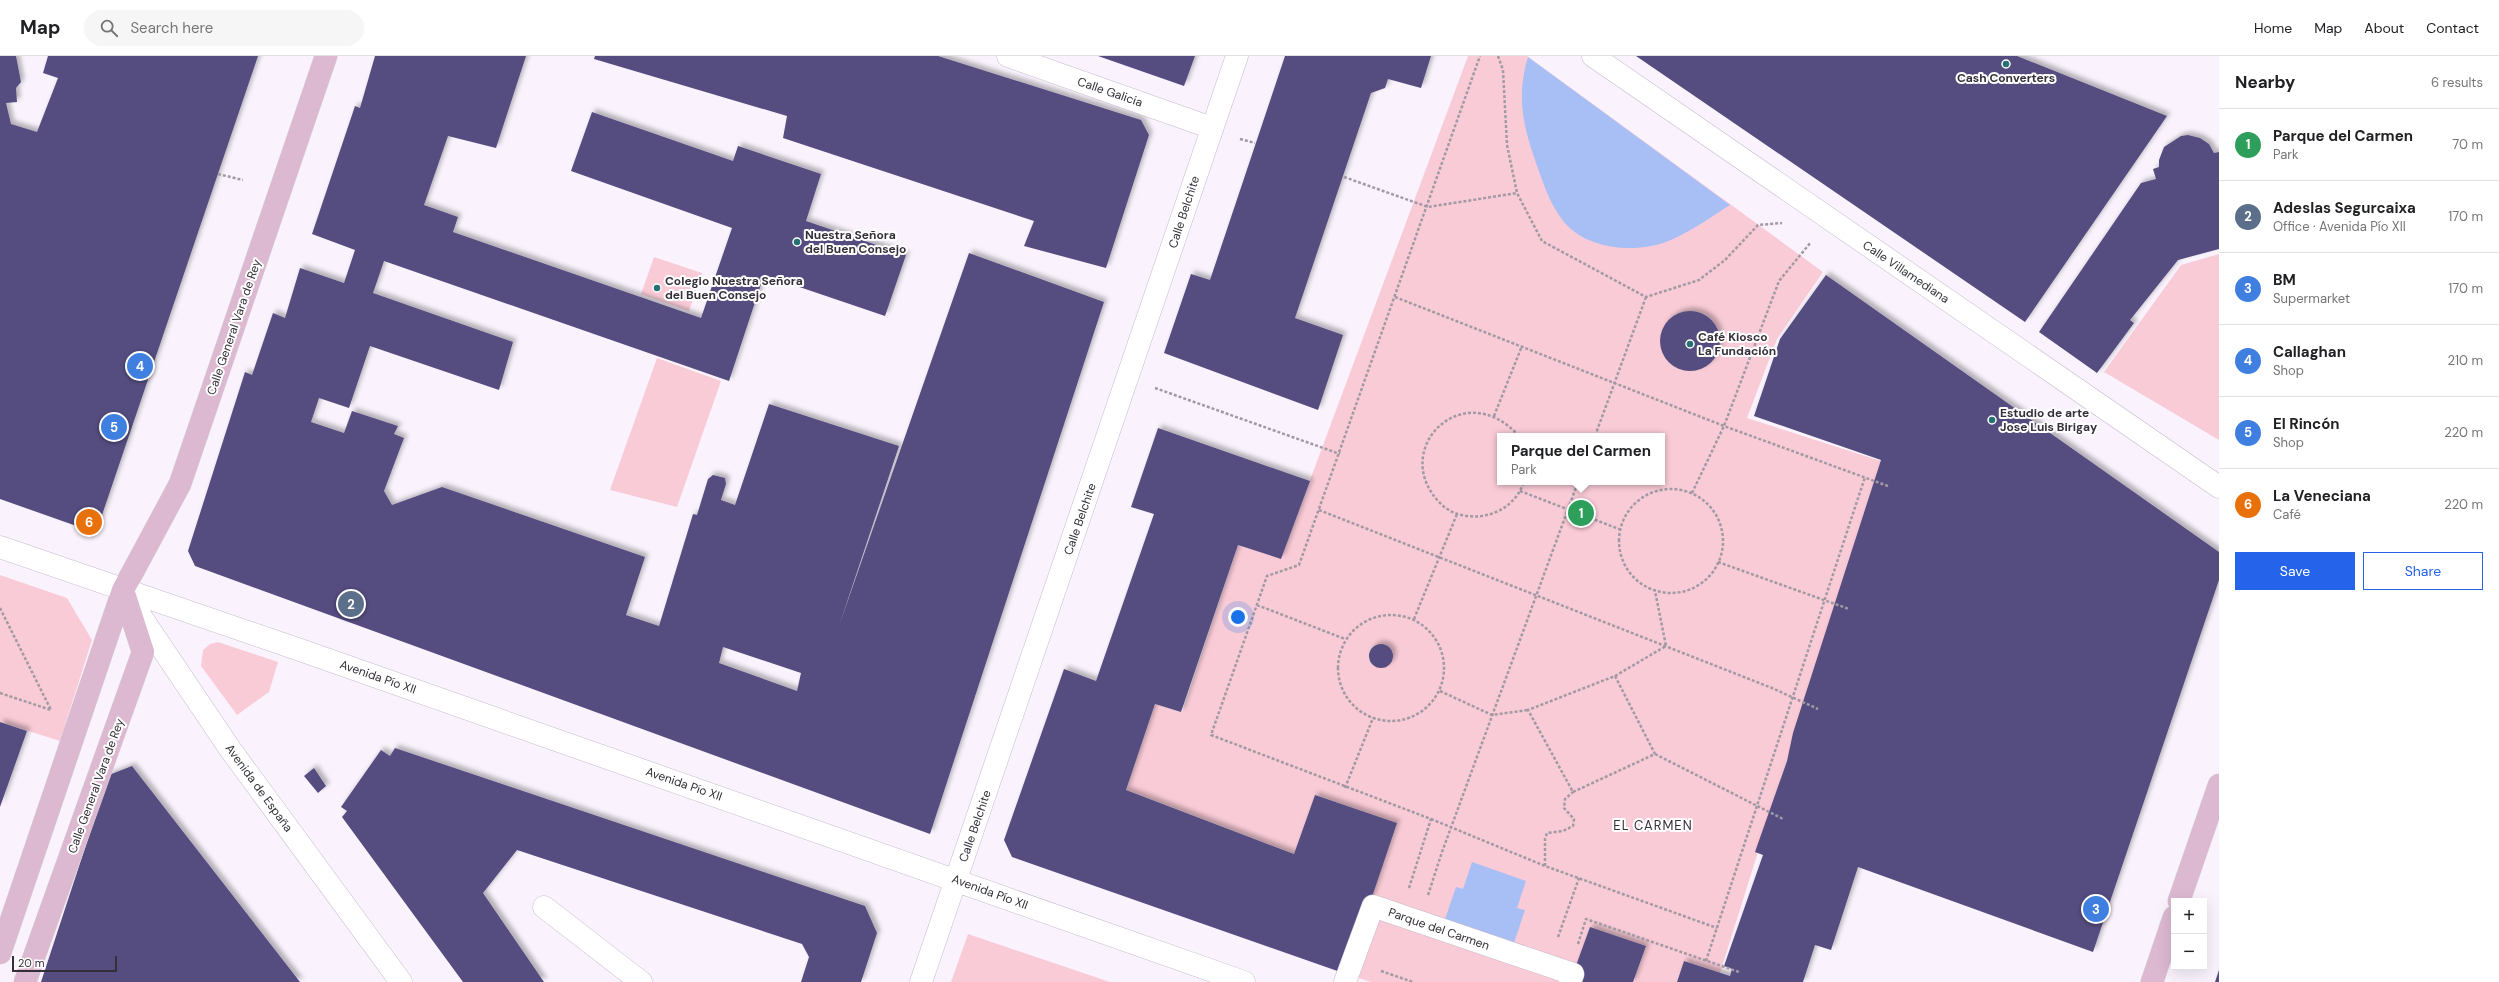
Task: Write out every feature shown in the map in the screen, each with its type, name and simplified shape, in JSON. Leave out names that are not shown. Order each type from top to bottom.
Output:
[{"type":"main road","name":"Calle General Vara de Rey","points":[[0,953],[123,590],[180,484],[326,56]]},
{"type":"main road","name":"Calle General Vara de Rey","points":[[25,982],[143,652],[123,590]]},
{"type":"main road","points":[[2181,898],[2219,785]]},
{"type":"main road","points":[[2152,982],[2171,926]]},
{"type":"street","name":"Calle Galicia","points":[[1008,56],[1212,128]]},
{"type":"street","name":"Calle Belchite","points":[[920,982],[957,880],[1237,56]]},
{"type":"street","name":"Calle Villamediana","points":[[1593,56],[2219,487]]},
{"type":"street","name":"Avenida Pío XII","points":[[0,547],[321,657],[1244,982]]},
{"type":"street","name":"Avenida de España","points":[[123,590],[230,749],[401,982]]},
{"type":"street","name":"Parque del Carmen","points":[[1345,982],[1373,906],[1561,973]]},
{"type":"street","points":[[544,907],[641,982]]},
{"type":"path","points":[[1480,56],[1396,297],[1299,565],[1267,576],[1212,735],[1345,788],[1431,819],[1545,866],[1717,928]]},
{"type":"path","points":[[1498,56],[1503,70],[1507,145],[1517,193],[1542,241],[1646,297],[1699,280],[1731,255],[1758,225],[1829,219]]},
{"type":"path","points":[[218,174],[243,180]]},
{"type":"path","points":[[1344,177],[1428,206],[1517,193]]},
{"type":"path","points":[[1692,493],[1724,426],[1779,282],[1829,219]]},
{"type":"path","points":[[1396,297],[1724,426],[1888,486]]},
{"type":"path","points":[[1596,433],[1646,297]]},
{"type":"path","points":[[1494,416],[1522,346]]},
{"type":"path","points":[[1128,378],[1340,454]]},
{"type":"path","points":[[1516,433],[1508,423],[1494,416],[1477,412],[1459,414],[1442,423],[1430,436],[1423,454],[1423,476],[1430,494],[1443,507],[1457,514],[1474,517],[1492,514],[1508,506],[1520,492],[1523,485]]},
{"type":"path","points":[[1706,961],[1865,477]]},
{"type":"path","points":[[1410,920],[1451,827],[1538,596],[1577,485]]},
{"type":"path","points":[[1673,487],[1692,493],[1703,499],[1716,512],[1722,530],[1723,550],[1718,562],[1704,582],[1688,590],[1670,593],[1655,591],[1639,583],[1626,570],[1619,552],[1619,529],[1626,512],[1638,498],[1649,493],[1673,487]]},
{"type":"path","points":[[1520,492],[1619,529]]},
{"type":"path","points":[[1319,510],[1440,556],[1666,646],[1818,709]]},
{"type":"path","points":[[1414,620],[1457,514]]},
{"type":"path","points":[[1718,562],[1825,599],[1849,609]]},
{"type":"path","points":[[1655,591],[1666,646]]},
{"type":"path","points":[[1257,605],[1345,639]]},
{"type":"path","points":[[0,608],[51,710],[0,693]]},
{"type":"path","points":[[1383,615],[1399,615],[1414,620],[1428,629],[1438,641],[1444,657],[1445,674],[1440,691],[1431,704],[1419,714],[1404,720],[1388,722],[1372,718],[1358,711],[1348,699],[1340,685],[1337,670],[1339,654],[1345,639],[1355,628],[1368,619],[1383,615]]},
{"type":"path","points":[[1440,691],[1492,715],[1528,710],[1615,676],[1666,646]]},
{"type":"path","points":[[1615,676],[1655,754],[1783,819]]},
{"type":"path","points":[[1528,710],[1573,792]]},
{"type":"path","points":[[1345,788],[1372,718]]},
{"type":"path","points":[[1545,866],[1545,839],[1547,833],[1563,831],[1572,826],[1574,819],[1564,808],[1565,799],[1573,792],[1655,754]]},
{"type":"path","points":[[1410,920],[1431,819]]},
{"type":"path","points":[[1578,878],[1561,973],[1567,972],[1586,920],[1739,972]]},
{"type":"path","points":[[1383,964],[1380,971],[1413,982]]},
{"type":"shaded area","points":[[1468,56],[1527,56],[1823,272],[1777,339],[1747,418],[1881,461],[1720,973],[1684,961],[1677,982],[1633,982],[1645,946],[1590,927],[1570,982],[1371,982],[1346,974],[1396,823],[1315,795],[1294,854],[1126,790],[1155,704],[1182,712],[1238,545],[1281,558]]},
{"type":"shaded area","points":[[2219,254],[2219,440],[2104,372],[2181,265]]},
{"type":"shaded area","points":[[654,257],[702,273],[689,311],[641,294]]},
{"type":"shaded area","points":[[657,358],[721,381],[677,507],[610,490]]},
{"type":"shaded area","points":[[0,575],[67,598],[92,640],[60,741],[0,722]]},
{"type":"shaded area","points":[[218,642],[278,662],[269,692],[237,715],[201,666],[203,650],[210,644]]},
{"type":"shaded area","points":[[968,934],[1110,982],[951,982]]},
{"type":"water","points":[[1528,57],[1730,205],[1673,239],[1644,247],[1613,247],[1583,237],[1571,229],[1561,218],[1550,199],[1536,163],[1528,136],[1523,111],[1522,85]]},
{"type":"water","points":[[1472,862],[1526,881],[1517,908],[1525,910],[1512,949],[1443,925],[1456,887],[1463,889]]},
{"type":"building","points":[[0,56],[16,56],[21,82],[16,88],[17,102],[6,103],[11,124],[37,132],[58,78],[43,73],[48,56],[258,56],[102,515],[99,522],[85,529],[0,499]]},
{"type":"building","points":[[375,56],[526,56],[496,148],[448,136],[424,205],[458,217],[453,232],[701,318],[732,228],[571,171],[592,112],[733,161],[738,146],[821,174],[806,221],[906,255],[885,316],[764,275],[729,381],[384,261],[373,293],[513,342],[499,390],[370,346],[349,408],[319,398],[311,422],[344,433],[352,411],[398,426],[394,434],[404,438],[384,491],[392,505],[442,487],[645,557],[626,615],[659,626],[693,514],[697,515],[708,479],[713,475],[725,478],[726,484],[721,500],[735,505],[769,404],[899,446],[839,626],[969,253],[1104,302],[930,834],[195,566],[188,551],[245,372],[252,375],[273,313],[285,318],[300,268],[344,283],[355,250],[312,234],[355,106],[360,108]],"holes":[[[723,647],[801,673],[797,691],[719,663]]]},
{"type":"building","points":[[595,56],[938,56],[1141,120],[1149,135],[1106,268],[1024,246],[1034,221],[783,138],[787,116],[594,59]]},
{"type":"building","points":[[1098,56],[1195,56],[1184,86]]},
{"type":"building","points":[[1285,56],[1431,56],[1421,88],[1388,79],[1385,88],[1371,93],[1295,318],[1343,335],[1318,410],[1164,353],[1191,274],[1210,280]]},
{"type":"building","points":[[1636,56],[2017,56],[2167,116],[2025,322]]},
{"type":"building","points":[[2188,135],[2200,138],[2209,144],[2214,153],[2219,152],[2219,249],[2178,260],[2130,320],[2134,323],[2097,373],[2039,332],[2141,183],[2156,179],[2153,169],[2159,167],[2159,160],[2164,147],[2181,136]]},
{"type":"building","points":[[1826,275],[2219,552],[2219,580],[2093,952],[1858,867],[1831,950],[1815,945],[1803,982],[1677,982],[1684,961],[1730,976],[1732,969],[1724,966],[1763,855],[1755,852],[1787,761],[1793,733],[1881,460],[1754,416],[1780,339]]},
{"type":"building","points":[[1690,311],[1706,316],[1711,320],[1715,325],[1720,341],[1715,357],[1711,362],[1706,366],[1690,371],[1674,366],[1669,362],[1665,357],[1660,341],[1665,325],[1669,320],[1674,316]]},
{"type":"building","points":[[1158,428],[1310,481],[1281,559],[1238,545],[1181,712],[1155,704],[1126,790],[1294,854],[1315,795],[1397,823],[1346,974],[1012,857],[1004,840],[1064,669],[1096,681],[1154,514],[1131,507]]},
{"type":"building","points":[[1381,644],[1389,648],[1393,656],[1389,664],[1381,668],[1373,664],[1369,656],[1373,648]]},
{"type":"building","points":[[0,722],[27,731],[0,807]]},
{"type":"building","points":[[395,748],[865,906],[877,933],[861,982],[801,982],[809,957],[802,944],[517,850],[483,893],[544,982],[463,982],[342,817],[347,811],[341,807],[381,750],[390,756]]},
{"type":"building","points":[[132,766],[300,982],[41,982],[109,775]]},
{"type":"building","points":[[314,768],[326,786],[318,793],[304,776]]},
{"type":"building","points":[[1590,927],[1646,946],[1633,982],[1570,982]]},
{"type":"building","points":[[2219,970],[2219,982],[2215,982]]},
{"type":"place","name":"Cash Converters","points":[[2006,64]]},
{"type":"place","name":"Nuestra Señora del Buen Consejo","points":[[797,242]]},
{"type":"place","name":"Colegio Nuestra Señora del Buen Consejo","points":[[657,288]]},
{"type":"place","name":"Café Kiosco La Fundación","points":[[1690,344]]},
{"type":"place","name":"Callaghan","points":[[140,366]]},
{"type":"place","name":"Estudio de arte Jose Luis Birigay","points":[[1992,420]]},
{"type":"place","name":"El Rincón","points":[[114,427]]},
{"type":"place","name":"Parque del Carmen","points":[[1581,513]]},
{"type":"place","name":"La Veneciana","points":[[89,522]]},
{"type":"place","name":"Adeslas Segurcaixa","points":[[351,604]]},
{"type":"place","name":"BM","points":[[2096,909]]},
{"type":"district","name":"EL CARMEN","points":[[1653,825]]}]
